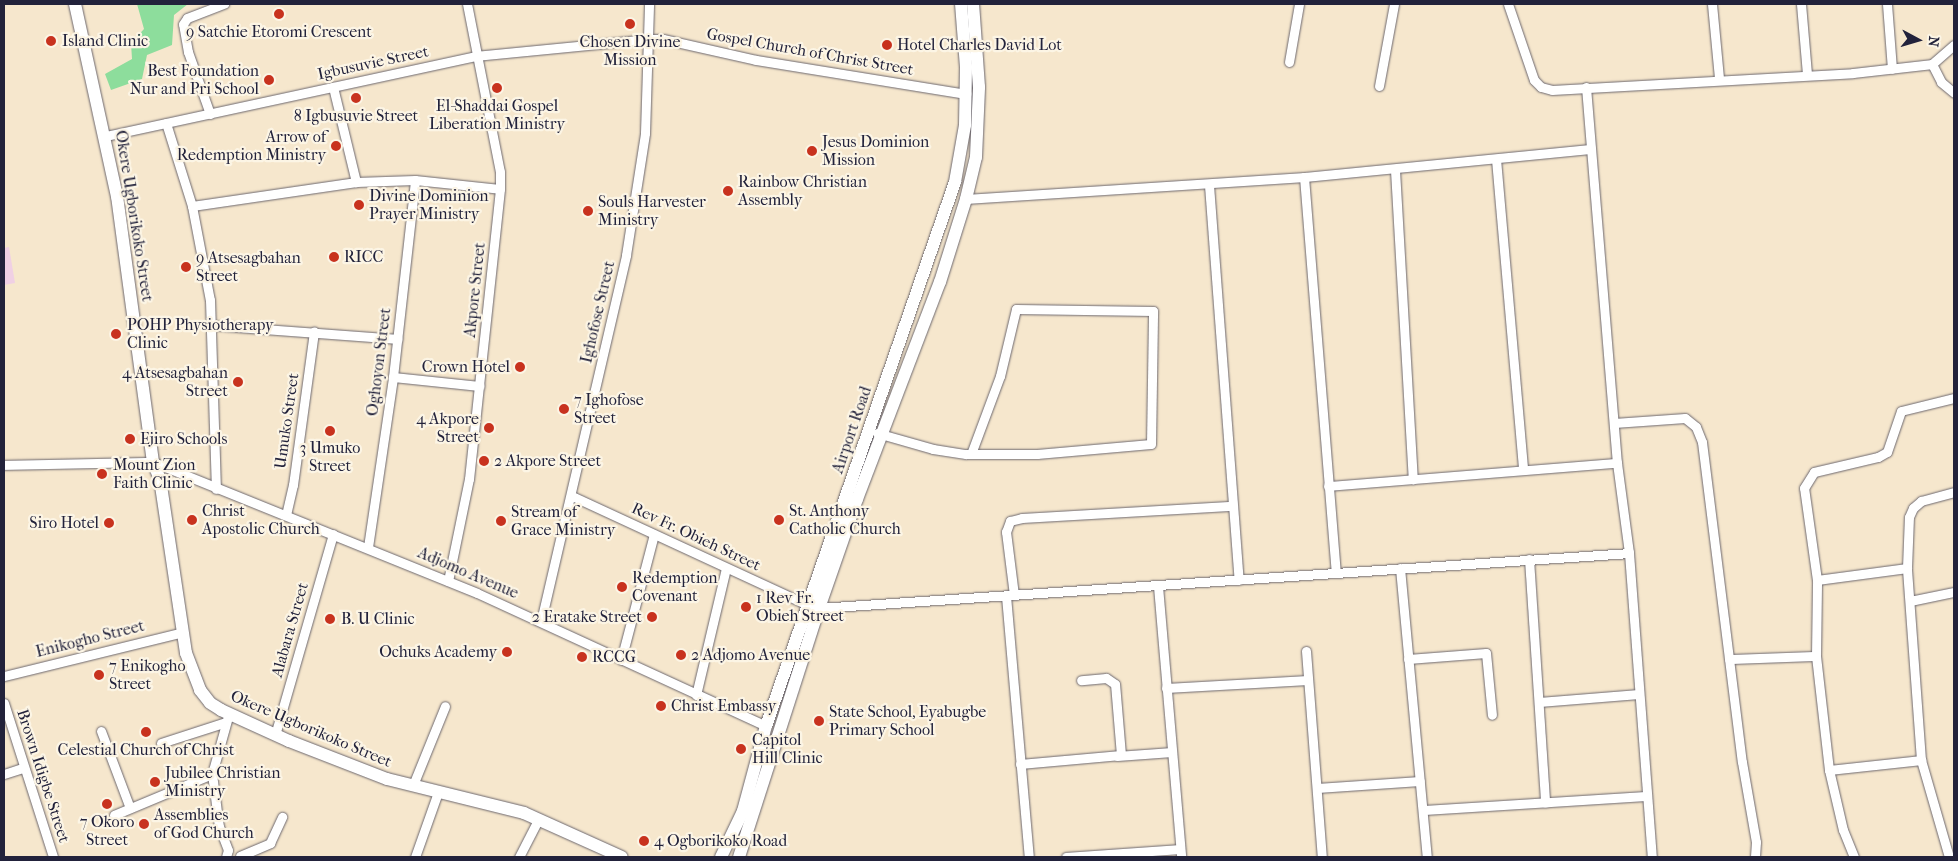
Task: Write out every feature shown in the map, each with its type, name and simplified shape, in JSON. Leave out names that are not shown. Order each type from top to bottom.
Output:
[{"type":"main road","name":"Okere Ugborikoko Street","points":[[76,4],[106,136],[154,462],[160,479],[183,632],[192,675],[200,690],[210,703],[227,717],[387,779],[524,813],[622,857]]},
{"type":"main road","name":"Airport Road","points":[[721,857],[743,810],[766,726],[813,606],[873,438],[955,182],[965,125],[966,94],[961,4]]},
{"type":"main road","name":"Airport Road","points":[[873,438],[940,282],[966,199],[976,157],[979,87],[974,4]]},
{"type":"main road","name":"Airport Road","points":[[738,857],[813,606]]},
{"type":"street","points":[[210,114],[188,52],[183,24],[187,18],[224,4]]},
{"type":"street","name":"Akpore Street","points":[[448,581],[469,479],[500,189],[482,76],[475,56],[467,4]]},
{"type":"street","name":"Ighofose Street","points":[[542,622],[626,255],[645,133],[649,4]]},
{"type":"street","points":[[1289,62],[1299,4]]},
{"type":"street","points":[[1379,86],[1394,4]]},
{"type":"street","points":[[1508,4],[1534,80],[1541,87],[1552,90],[1719,78],[1892,69],[1932,64],[1954,45]]},
{"type":"street","points":[[1712,4],[1719,78]]},
{"type":"street","points":[[1801,4],[1808,74]]},
{"type":"street","points":[[1887,4],[1892,69]]},
{"type":"street","name":"Igbusuvie Street","points":[[106,136],[475,56],[649,39]]},
{"type":"street","name":"Gospel Church of Christ Street","points":[[649,39],[663,39],[756,60],[966,94]]},
{"type":"street","points":[[1932,64],[1941,82],[1954,93]]},
{"type":"street","points":[[333,87],[356,182]]},
{"type":"street","points":[[1586,87],[1617,463],[1629,553],[1652,857]]},
{"type":"street","points":[[166,123],[192,206],[210,300],[216,489]]},
{"type":"street","points":[[966,199],[1209,185],[1394,170],[1591,149]]},
{"type":"street","points":[[1496,159],[1523,470]]},
{"type":"street","points":[[1394,170],[1413,479]]},
{"type":"street","points":[[1304,177],[1336,572]]},
{"type":"street","points":[[192,206],[356,182],[415,180],[500,189]]},
{"type":"street","name":"Oghoyon Street","points":[[368,547],[393,377],[415,180]]},
{"type":"street","points":[[1209,185],[1239,580]]},
{"type":"street","points":[[873,438],[971,454],[1037,454],[1152,444],[1153,311],[1016,308],[1000,376],[971,454]]},
{"type":"street","points":[[211,325],[314,331],[397,339]]},
{"type":"street","name":"Umuko Street","points":[[286,515],[293,485],[314,331]]},
{"type":"street","points":[[393,377],[480,386]]},
{"type":"street","points":[[1854,857],[1843,830],[1830,770],[1816,656],[1817,580],[1804,488],[1807,479],[1814,472],[1878,457],[1891,445],[1901,411],[1954,398]]},
{"type":"street","points":[[1614,423],[1685,418],[1696,427],[1702,442],[1742,762],[1756,842],[1755,857]]},
{"type":"street","points":[[4,465],[154,462]]},
{"type":"street","name":"Adjomo Avenue","points":[[154,462],[216,489],[368,547],[448,581],[542,622],[766,726]]},
{"type":"street","points":[[1328,486],[1617,463]]},
{"type":"street","points":[[1949,857],[1921,760],[1907,568],[1909,518],[1913,508],[1922,501],[1954,492]]},
{"type":"street","name":"Rev Fr. Obieh Street","points":[[572,496],[726,568],[813,606]]},
{"type":"street","points":[[1029,857],[1020,764],[1006,532],[1010,521],[1022,518],[1233,506]]},
{"type":"street","name":"Alabara Street","points":[[275,735],[333,534]]},
{"type":"street","points":[[621,660],[654,534]]},
{"type":"street","points":[[813,606],[1010,596],[1629,553]]},
{"type":"street","points":[[1529,559],[1545,802]]},
{"type":"street","points":[[696,695],[726,568]]},
{"type":"street","points":[[1400,568],[1427,857]]},
{"type":"street","points":[[1817,580],[1907,568]]},
{"type":"street","points":[[1066,857],[1180,853],[1158,586]]},
{"type":"street","points":[[1910,601],[1954,592]]},
{"type":"street","name":"Enikogho Street","points":[[4,676],[183,632]]},
{"type":"street","points":[[1306,651],[1322,857]]},
{"type":"street","points":[[1408,659],[1486,653],[1492,715]]},
{"type":"street","points":[[1729,659],[1816,656]]},
{"type":"street","points":[[1020,764],[1121,755],[1115,684],[1106,678],[1081,680]]},
{"type":"street","points":[[1166,688],[1308,680]]},
{"type":"street","points":[[1539,702],[1639,694]]},
{"type":"street","name":"Brown Idigbe Street","points":[[4,703],[22,768],[53,857]]},
{"type":"street","points":[[413,785],[445,706]]},
{"type":"street","points":[[161,743],[227,717]]},
{"type":"street","points":[[227,717],[212,774],[226,857],[240,857],[270,843],[282,817]]},
{"type":"street","points":[[102,731],[130,808]]},
{"type":"street","points":[[1111,756],[1172,752]]},
{"type":"street","points":[[1830,770],[1921,760]]},
{"type":"street","points":[[4,774],[22,768]]},
{"type":"street","points":[[114,815],[212,774]]},
{"type":"street","points":[[1317,788],[1420,781]]},
{"type":"street","points":[[415,857],[438,792]]},
{"type":"street","points":[[1424,810],[1646,796]]},
{"type":"street","points":[[519,857],[538,820]]},
{"type":"shaded area","points":[[9,247],[15,283],[4,285],[4,248]]},
{"type":"green space","points":[[137,4],[188,4],[174,15],[172,45],[147,55],[142,79],[111,90],[105,74],[132,59],[131,43],[144,29]]},
{"type":"place","name":"9 Satchie Etoromi Crescent","points":[[279,14]]},
{"type":"place","name":"Chosen Divine Mission","points":[[630,24]]},
{"type":"place","name":"Island Clinic","points":[[51,41]]},
{"type":"place","name":"Hotel Charles David Lot","points":[[887,45]]},
{"type":"place","name":"Best Foundation Nur and Pri School","points":[[269,80]]},
{"type":"place","name":"El-Shaddai Gospel Liberation Ministry","points":[[497,88]]},
{"type":"place","name":"8 Igbusuvie Street","points":[[356,98]]},
{"type":"place","name":"Arrow of Redemption Ministry","points":[[336,146]]},
{"type":"place","name":"Jesus Dominion Mission","points":[[812,151]]},
{"type":"place","name":"Rainbow Christian Assembly","points":[[728,191]]},
{"type":"place","name":"Divine Dominion Prayer Ministry","points":[[359,205]]},
{"type":"place","name":"Souls Harvester Ministry","points":[[588,211]]},
{"type":"place","name":"RICC","points":[[334,257]]},
{"type":"place","name":"9 Atsesagbahan Street","points":[[186,267]]},
{"type":"place","name":"POHP Physiotherapy Clinic","points":[[116,334]]},
{"type":"place","name":"Crown Hotel","points":[[520,367]]},
{"type":"place","name":"4 Atsesagbahan Street","points":[[238,382]]},
{"type":"place","name":"7 Ighofose Street","points":[[564,409]]},
{"type":"place","name":"4 Akpore Street","points":[[489,428]]},
{"type":"place","name":"3 Umuko Street","points":[[330,431]]},
{"type":"place","name":"Ejiro Schools","points":[[130,439]]},
{"type":"place","name":"2 Akpore Street","points":[[484,461]]},
{"type":"place","name":"Mount Zion Faith Clinic","points":[[102,474]]},
{"type":"place","name":"Christ Apostolic Church","points":[[192,520]]},
{"type":"place","name":"St. Anthony Catholic Church","points":[[779,520]]},
{"type":"place","name":"Stream of Grace Ministry","points":[[501,521]]},
{"type":"place","name":"Siro Hotel","points":[[109,523]]},
{"type":"place","name":"Redemption Covenant","points":[[622,587]]},
{"type":"place","name":"1 Rev Fr. Obieh Street","points":[[746,607]]},
{"type":"place","name":"2 Eratake Street","points":[[652,617]]},
{"type":"place","name":"B. U Clinic","points":[[330,619]]},
{"type":"place","name":"Ochuks Academy","points":[[507,652]]},
{"type":"place","name":"2 Adjomo Avenue","points":[[681,655]]},
{"type":"place","name":"RCCG","points":[[582,657]]},
{"type":"place","name":"7 Enikogho Street","points":[[99,675]]},
{"type":"place","name":"Christ Embassy","points":[[661,706]]},
{"type":"place","name":"State School, Eyabugbe Primary School","points":[[819,721]]},
{"type":"place","name":"Celestial Church of Christ","points":[[146,732]]},
{"type":"place","name":"Capitol Hill Clinic","points":[[741,749]]},
{"type":"place","name":"Jubilee Christian Ministry","points":[[155,782]]},
{"type":"place","name":"7 Okoro Street","points":[[107,804]]},
{"type":"place","name":"Assemblies of God Church","points":[[144,824]]},
{"type":"place","name":"4 Ogborikoko Road","points":[[644,841]]}]
